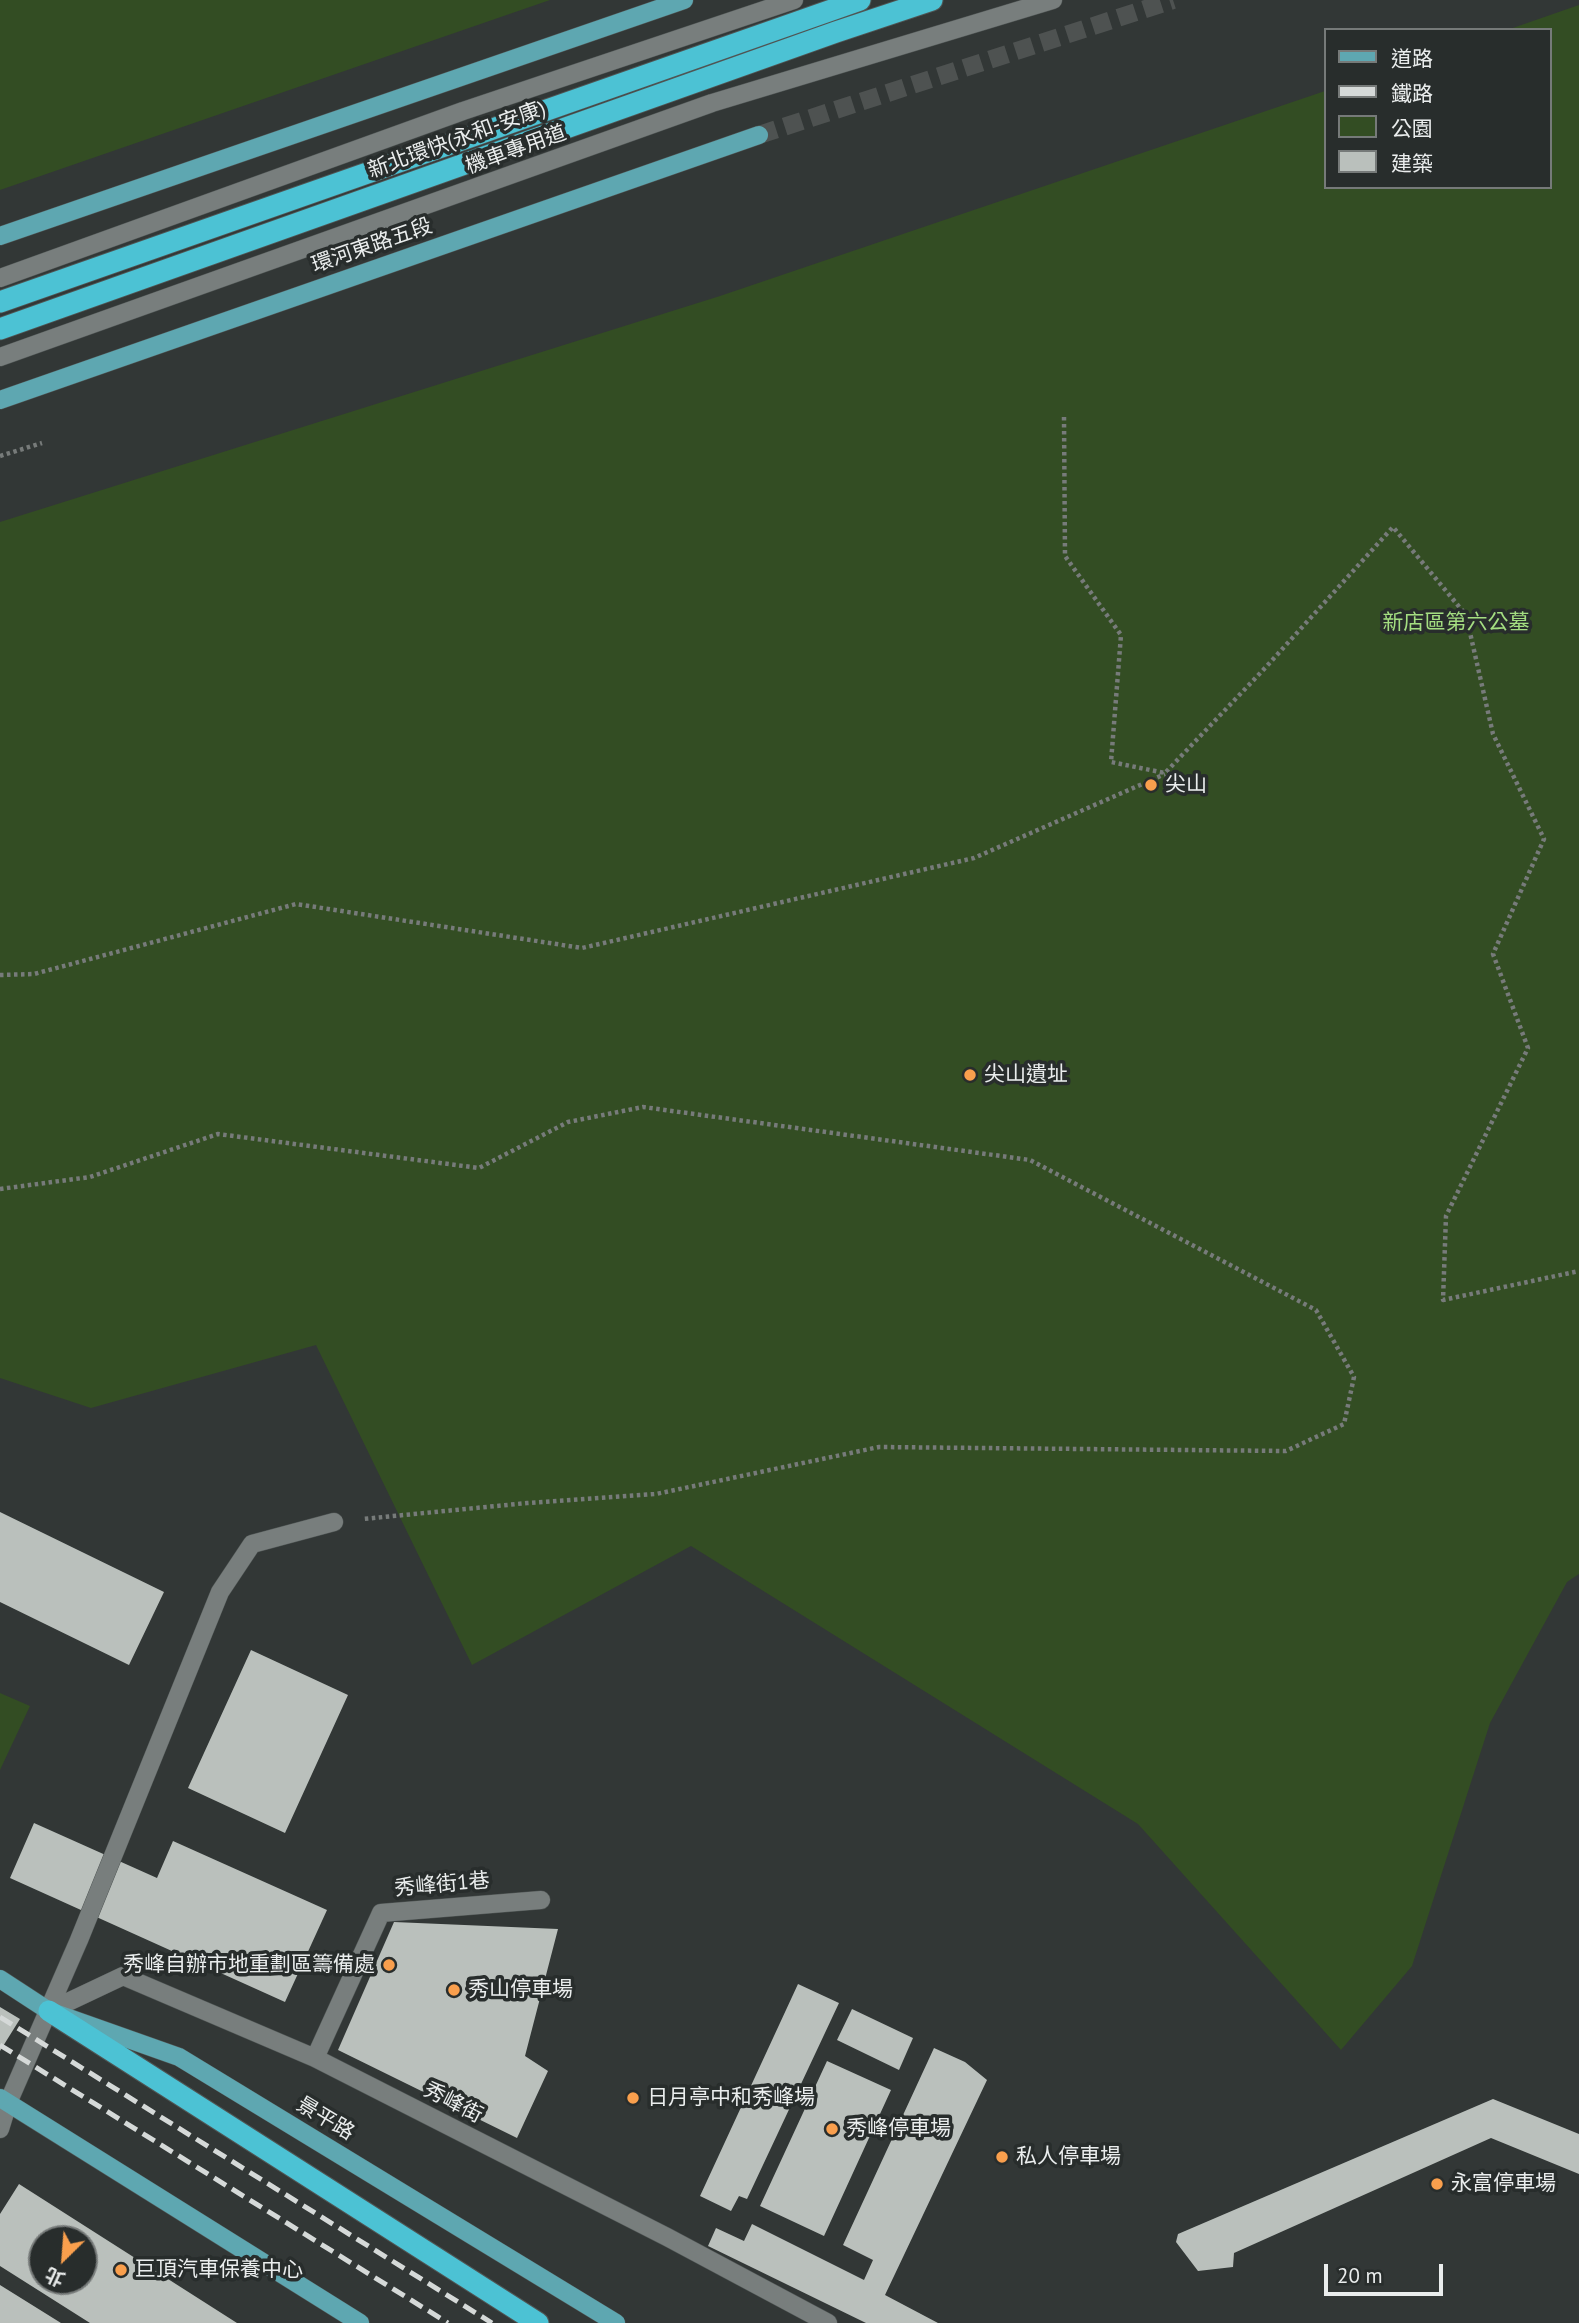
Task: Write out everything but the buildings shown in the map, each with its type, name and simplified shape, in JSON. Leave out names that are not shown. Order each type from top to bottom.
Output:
[{"type":"highway","name":"新北環快(永和-安康)","points":[[0,302],[860,0]]},
{"type":"highway","name":"新北環快(永和-安康)","points":[[0,328],[823,36],[932,0]]},
{"type":"highway","points":[[49,2011],[538,2323]]},
{"type":"main road","points":[[0,236],[684,0]]},
{"type":"main road","name":"環河東路五段","points":[[0,400],[759,135]]},
{"type":"main road","name":"景平路","points":[[0,1979],[49,2011],[179,2056],[616,2323]]},
{"type":"main road","points":[[4,2100],[360,2323]]},
{"type":"street","points":[[0,278],[463,111],[794,0]]},
{"type":"street","name":"機車專用道","points":[[0,357],[712,103],[1053,0]]},
{"type":"street","points":[[0,2129],[4,2100],[49,2011],[220,1592],[252,1544],[334,1522]]},
{"type":"street","name":"秀峰街1巷","points":[[315,2058],[381,1913],[541,1900]]},
{"type":"street","name":"秀峰街","points":[[49,2011],[123,1976],[315,2058],[667,2237],[828,2323]]},
{"type":"path","points":[[1064,417],[1065,556],[1121,635],[1111,762],[1166,774]]},
{"type":"path","points":[[0,456],[42,443]]},
{"type":"path","points":[[0,975],[34,974],[296,904],[582,948],[974,858],[1166,774],[1393,527],[1466,615],[1493,734],[1544,839],[1493,954],[1528,1048],[1446,1216],[1443,1300],[1579,1271]]},
{"type":"path","points":[[0,1189],[90,1177],[218,1134],[479,1168],[568,1122],[643,1107],[1016,1158],[1030,1160],[1316,1310],[1354,1377],[1344,1424],[1286,1451],[879,1447],[656,1494],[527,1503],[334,1522]]},
{"type":"green space","points":[[0,0],[550,0],[0,190]]},
{"type":"green space","name":"新店區第六公墓","points":[[1579,5],[1579,1574],[1567,1582],[1490,1723],[1412,1966],[1341,2050],[1138,1824],[691,1546],[472,1665],[316,1345],[91,1408],[0,1378],[0,522],[720,296],[1324,91],[1324,189],[1551,189],[1551,28],[1513,28]]},
{"type":"green space","points":[[0,1693],[30,1706],[0,1770]]},
{"type":"tunnel","points":[[759,135],[1173,0]]},
{"type":"railway","points":[[0,2017],[492,2323]]},
{"type":"railway","points":[[0,2045],[448,2323]]},
{"type":"place","name":"尖山","points":[[1151,785]]},
{"type":"place","name":"尖山遺址","points":[[970,1075]]},
{"type":"place","name":"秀峰自辦市地重劃區籌備處","points":[[389,1965]]},
{"type":"place","name":"秀山停車場","points":[[454,1990]]},
{"type":"place","name":"日月亭中和秀峰場","points":[[633,2098]]},
{"type":"place","name":"秀峰停車場","points":[[832,2129]]},
{"type":"place","name":"私人停車場","points":[[1002,2157]]},
{"type":"place","name":"永富停車場","points":[[1437,2184]]},
{"type":"place","name":"巨頂汽車保養中心","points":[[121,2270]]}]
